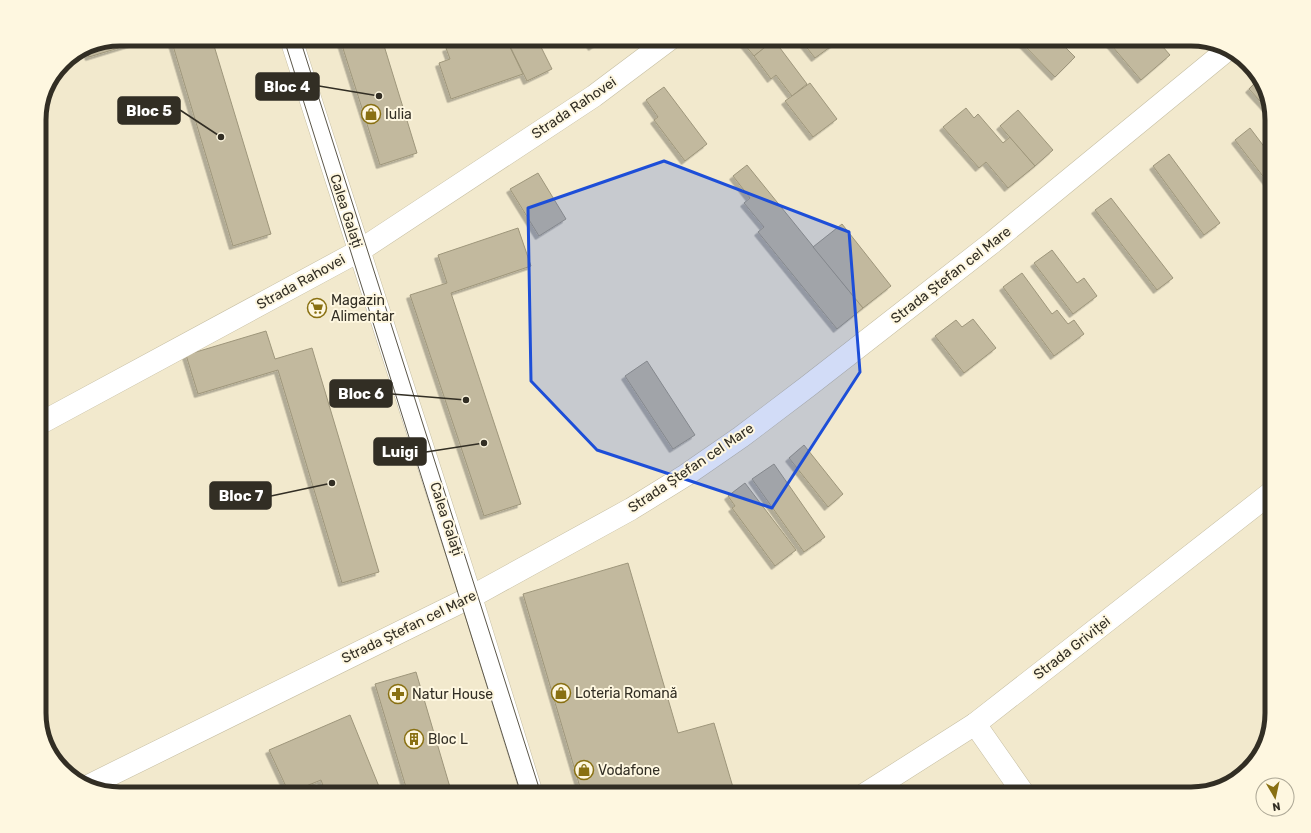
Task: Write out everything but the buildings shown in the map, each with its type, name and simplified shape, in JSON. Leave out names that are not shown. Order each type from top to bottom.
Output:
[{"type":"street","name":"Calea Galați","points":[[293,46],[471,597],[530,787]]},
{"type":"street","name":"Strada Rahovei","points":[[46,420],[359,251],[594,96],[661,46]]},
{"type":"street","name":"Strada Ștefan cel Mare","points":[[95,783],[471,597],[631,509],[686,475],[741,437],[807,387],[993,242],[1223,53]]},
{"type":"street","name":"Strada Griviței","points":[[876,787],[975,724],[1265,497]]},
{"type":"street","points":[[975,724],[1019,787]]},
{"type":"highlighted area","points":[[664,161],[849,232],[860,372],[772,508],[597,450],[531,381],[528,208]]},
{"type":"tram line","points":[[286,46],[519,787]]},
{"type":"tram line","points":[[302,46],[539,787]]},
{"type":"place","name":"Bloc 4","points":[[379,96]]},
{"type":"place","name":"Iulia","points":[[371,114]]},
{"type":"place","name":"Bloc 5","points":[[221,137]]},
{"type":"place","name":"Magazin Alimentar","points":[[317,308]]},
{"type":"place","name":"Bloc 6","points":[[466,400]]},
{"type":"place","name":"Luigi","points":[[484,443]]},
{"type":"place","name":"Bloc 7","points":[[332,483]]},
{"type":"place","name":"Loteria Romană","points":[[561,693]]},
{"type":"place","name":"Natur House","points":[[398,694]]},
{"type":"place","name":"Bloc L","points":[[414,739]]},
{"type":"place","name":"Vodafone","points":[[584,770]]}]
